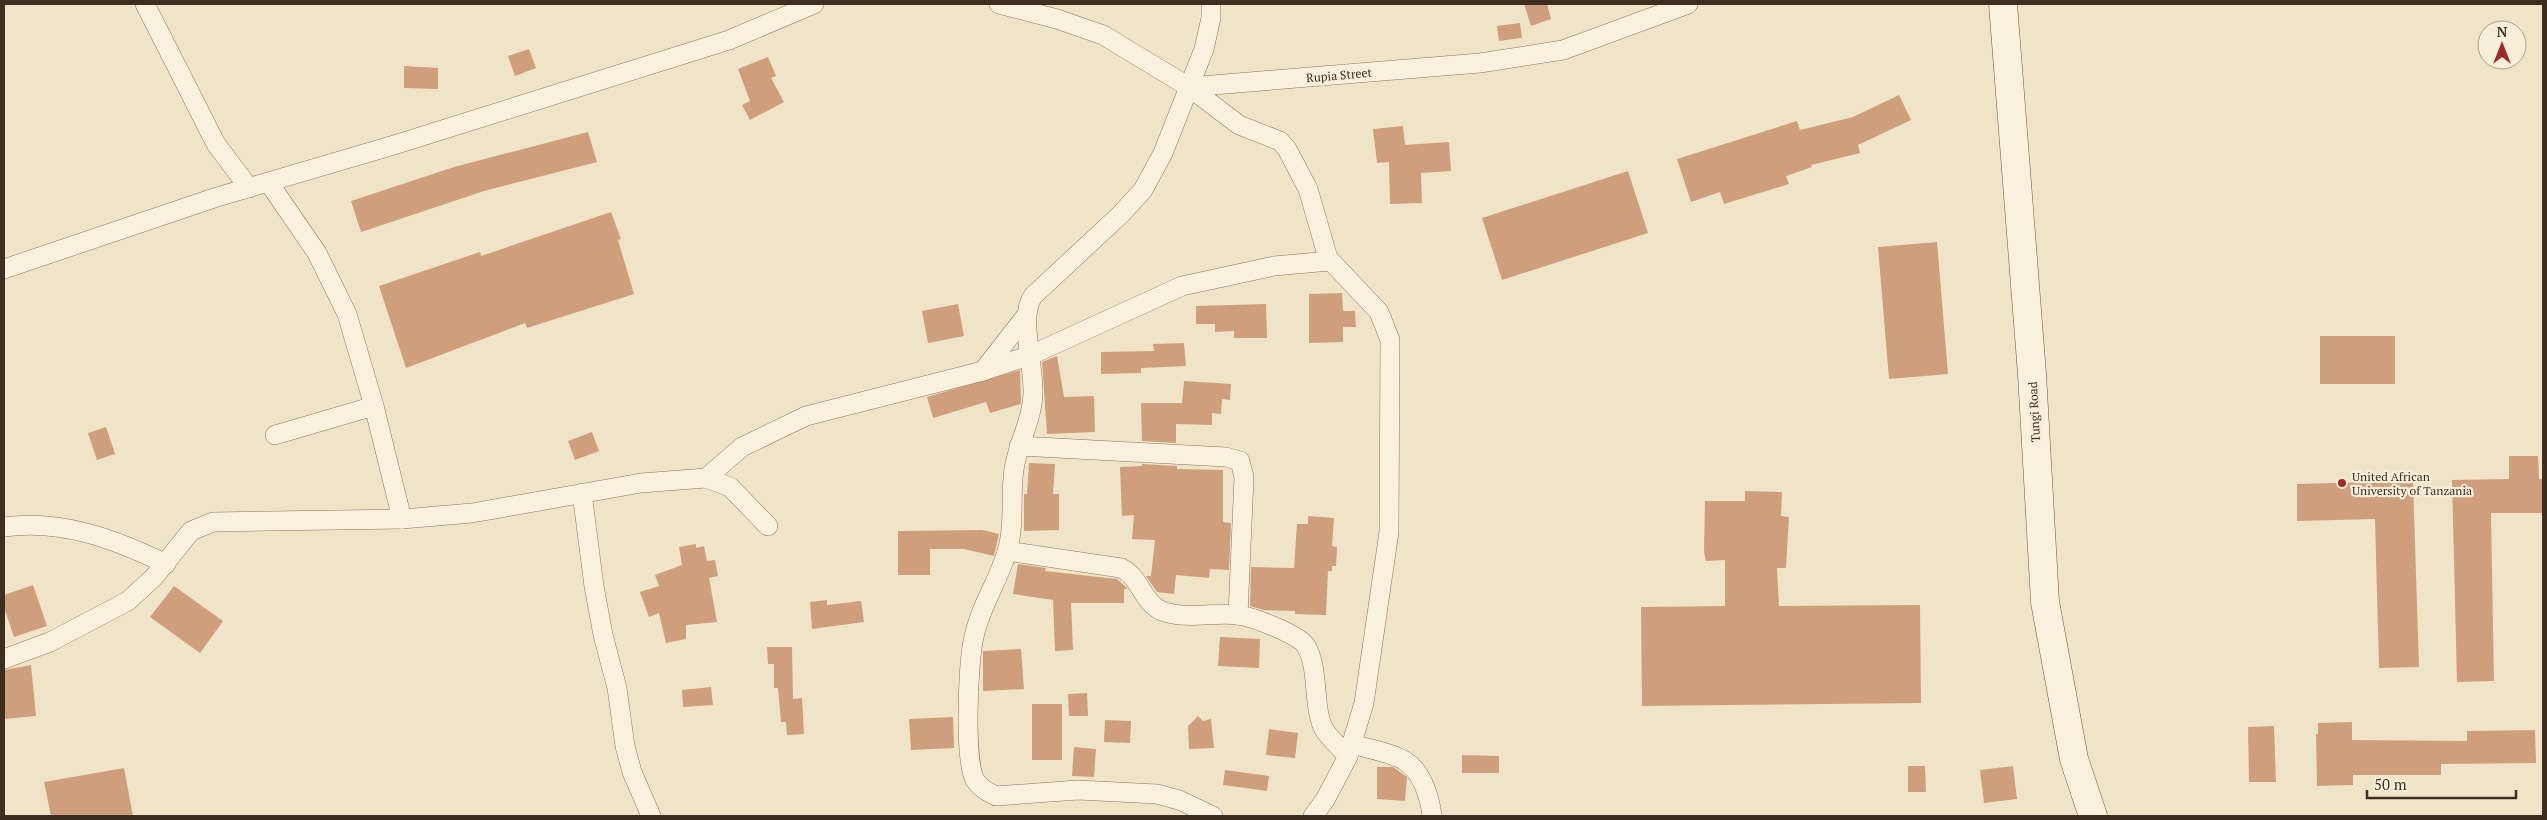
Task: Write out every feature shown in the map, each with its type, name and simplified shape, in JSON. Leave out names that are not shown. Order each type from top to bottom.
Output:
[{"type":"main road","name":"Tungi Road","points":[[2003,4],[2032,374],[2045,602],[2074,759],[2093,816]]},
{"type":"street","points":[[146,4],[216,144],[249,188]]},
{"type":"street","points":[[4,269],[249,188],[729,40],[814,4]]},
{"type":"street","points":[[999,4],[1057,19],[1103,35],[1189,87],[1239,125],[1280,141],[1287,149],[1308,189],[1330,261],[1379,312],[1390,340],[1389,532],[1364,703],[1351,750],[1325,800],[1313,816]]},
{"type":"street","points":[[1211,4],[1211,18],[1204,49],[1163,153],[1143,190],[1121,214],[1033,296],[1026,308],[1025,317],[1031,356],[1032,403],[1014,469],[1012,534],[981,615],[971,652],[969,755],[975,779],[983,790],[996,796],[1078,790],[1158,794],[1179,800],[1212,816]]},
{"type":"street","name":"Rupia Street","points":[[1189,87],[1480,62],[1563,50],[1688,4]]},
{"type":"street","points":[[270,183],[317,253],[347,314],[374,406],[402,519]]},
{"type":"street","points":[[706,478],[742,447],[806,416],[983,371],[1031,356],[1182,286],[1274,266],[1330,261]]},
{"type":"street","points":[[983,371],[1025,317]]},
{"type":"street","points":[[275,435],[374,406]]},
{"type":"street","points":[[1019,446],[1226,457],[1240,461],[1244,477],[1238,615]]},
{"type":"street","points":[[4,659],[50,642],[128,601],[166,564],[191,531],[213,522],[402,519],[472,513],[641,483],[706,478],[730,487],[768,526]]},
{"type":"street","points":[[582,492],[594,586],[603,634],[617,688],[625,746],[632,772],[651,816]]},
{"type":"street","points":[[4,527],[48,525],[98,535],[131,546],[166,564]]},
{"type":"street","points":[[1007,551],[1121,568],[1132,574],[1150,601],[1162,611],[1189,615],[1238,615],[1294,635],[1304,643],[1310,657],[1325,730],[1351,750],[1405,761],[1414,770],[1425,789],[1432,816]]},
{"type":"building","points":[[1524,4],[1547,4],[1551,19],[1531,26]]},
{"type":"building","points":[[1520,23],[1522,38],[1499,41],[1497,26]]},
{"type":"building","points":[[529,49],[536,68],[515,76],[508,56]]},
{"type":"building","points":[[768,57],[776,76],[771,78],[784,102],[750,120],[742,105],[750,101],[738,69]]},
{"type":"building","points":[[404,66],[438,68],[438,89],[404,88]]},
{"type":"building","points":[[1899,95],[1911,120],[1858,145],[1860,153],[1811,165],[1812,167],[1786,176],[1789,184],[1724,204],[1720,192],[1691,202],[1677,159],[1797,121],[1800,130],[1853,117]]},
{"type":"building","points":[[1403,126],[1405,145],[1449,142],[1451,171],[1421,173],[1422,203],[1390,204],[1389,162],[1377,163],[1373,129]]},
{"type":"building","points":[[588,132],[597,162],[484,191],[361,232],[351,201],[454,167]]},
{"type":"building","points":[[1628,171],[1648,233],[1502,280],[1482,218]]},
{"type":"building","points":[[611,212],[621,239],[618,240],[634,294],[527,328],[525,323],[406,368],[379,286],[480,252],[481,256]]},
{"type":"building","points":[[1937,242],[1948,374],[1889,379],[1878,247]]},
{"type":"building","points":[[1342,293],[1343,311],[1355,311],[1356,327],[1343,327],[1343,342],[1309,343],[1309,294]]},
{"type":"building","points":[[958,304],[964,336],[928,343],[922,311]]},
{"type":"building","points":[[1266,304],[1267,338],[1234,338],[1234,331],[1215,332],[1215,324],[1196,324],[1196,306]]},
{"type":"building","points":[[2320,336],[2395,336],[2395,384],[2320,384]]},
{"type":"building","points":[[1184,343],[1186,366],[1141,368],[1141,373],[1101,374],[1101,352],[1154,351],[1153,344]]},
{"type":"building","points":[[1057,356],[1064,397],[1094,396],[1095,432],[1047,434],[1042,362]]},
{"type":"building","points":[[1020,370],[1021,404],[990,413],[986,402],[933,418],[927,397]]},
{"type":"building","points":[[1184,381],[1231,384],[1230,400],[1222,399],[1221,414],[1212,413],[1212,425],[1176,424],[1176,443],[1142,441],[1141,403],[1182,403]]},
{"type":"building","points":[[106,427],[115,454],[97,460],[88,433]]},
{"type":"building","points":[[592,432],[599,451],[575,460],[568,441]]},
{"type":"building","points":[[2509,456],[2538,456],[2539,479],[2543,479],[2543,513],[2491,513],[2494,681],[2457,682],[2452,480],[2509,479]]},
{"type":"building","points":[[1029,463],[1055,464],[1053,494],[1059,494],[1059,530],[1024,531],[1024,494],[1027,494]]},
{"type":"building","points":[[1142,464],[1177,466],[1177,469],[1223,470],[1223,522],[1231,523],[1229,570],[1210,569],[1209,578],[1176,575],[1174,594],[1157,592],[1146,576],[1151,576],[1155,540],[1132,539],[1134,515],[1122,516],[1120,467],[1142,466]]},
{"type":"building","points":[[2413,481],[2419,667],[2379,668],[2375,519],[2297,521],[2297,484]]},
{"type":"building","points":[[1745,491],[1782,492],[1781,516],[1789,517],[1786,568],[1777,568],[1779,606],[1920,605],[1921,703],[1642,706],[1641,607],[1725,606],[1725,560],[1706,561],[1704,552],[1705,501],[1745,501]]},
{"type":"building","points":[[1308,516],[1334,518],[1332,546],[1337,547],[1336,566],[1332,566],[1332,571],[1328,571],[1326,615],[1295,614],[1295,611],[1264,610],[1250,606],[1251,567],[1294,568],[1297,524],[1308,524]]},
{"type":"building","points":[[982,530],[999,534],[994,556],[964,549],[930,549],[930,575],[898,575],[898,531]]},
{"type":"building","points":[[696,544],[696,548],[704,546],[707,561],[715,560],[718,576],[709,578],[717,622],[686,625],[686,639],[666,643],[659,613],[649,617],[640,592],[659,586],[655,575],[682,565],[679,547]]},
{"type":"building","points":[[1018,564],[1046,568],[1045,571],[1117,579],[1128,589],[1124,589],[1124,603],[1071,603],[1073,650],[1055,651],[1053,600],[1013,594]]},
{"type":"building","points":[[33,585],[47,626],[14,637],[4,607],[4,595]]},
{"type":"building","points":[[174,586],[223,621],[200,653],[150,617]]},
{"type":"building","points":[[827,600],[827,605],[861,601],[864,622],[812,629],[810,602]]},
{"type":"building","points":[[1220,637],[1260,639],[1259,668],[1218,666]]},
{"type":"building","points":[[767,647],[792,647],[793,699],[802,698],[804,734],[787,735],[786,722],[781,722],[778,688],[774,688],[774,664],[768,664]]},
{"type":"building","points":[[1021,649],[1024,689],[983,691],[983,651]]},
{"type":"building","points":[[31,665],[36,716],[4,719],[4,670]]},
{"type":"building","points":[[711,687],[713,705],[683,707],[682,690]]},
{"type":"building","points":[[1087,693],[1088,716],[1069,716],[1068,694]]},
{"type":"building","points":[[1032,704],[1062,704],[1062,760],[1032,760]]},
{"type":"building","points":[[1198,716],[1203,721],[1211,719],[1214,748],[1189,749],[1188,726]]},
{"type":"building","points":[[953,717],[954,748],[911,750],[909,719]]},
{"type":"building","points":[[1105,720],[1131,721],[1130,743],[1104,742]]},
{"type":"building","points":[[2352,722],[2352,740],[2467,741],[2467,731],[2535,730],[2536,763],[2441,764],[2441,775],[2353,775],[2353,785],[2317,786],[2316,734],[2318,734],[2318,723]]},
{"type":"building","points":[[2274,726],[2276,782],[2249,782],[2248,727]]},
{"type":"building","points":[[1269,729],[1298,733],[1295,758],[1266,755]]},
{"type":"building","points":[[1074,747],[1096,749],[1094,777],[1072,776]]},
{"type":"building","points":[[1462,755],[1499,756],[1499,773],[1462,773]]},
{"type":"building","points":[[1908,766],[1925,766],[1926,792],[1908,792]]},
{"type":"building","points":[[2013,766],[2017,799],[1984,803],[1980,770]]},
{"type":"building","points":[[1377,767],[1393,767],[1407,777],[1405,801],[1377,799]]},
{"type":"building","points":[[124,768],[133,816],[51,816],[44,782]]},
{"type":"building","points":[[1225,770],[1269,776],[1267,791],[1223,785]]},
{"type":"place","name":"United African University of Tanzania","points":[[2342,483]]}]
